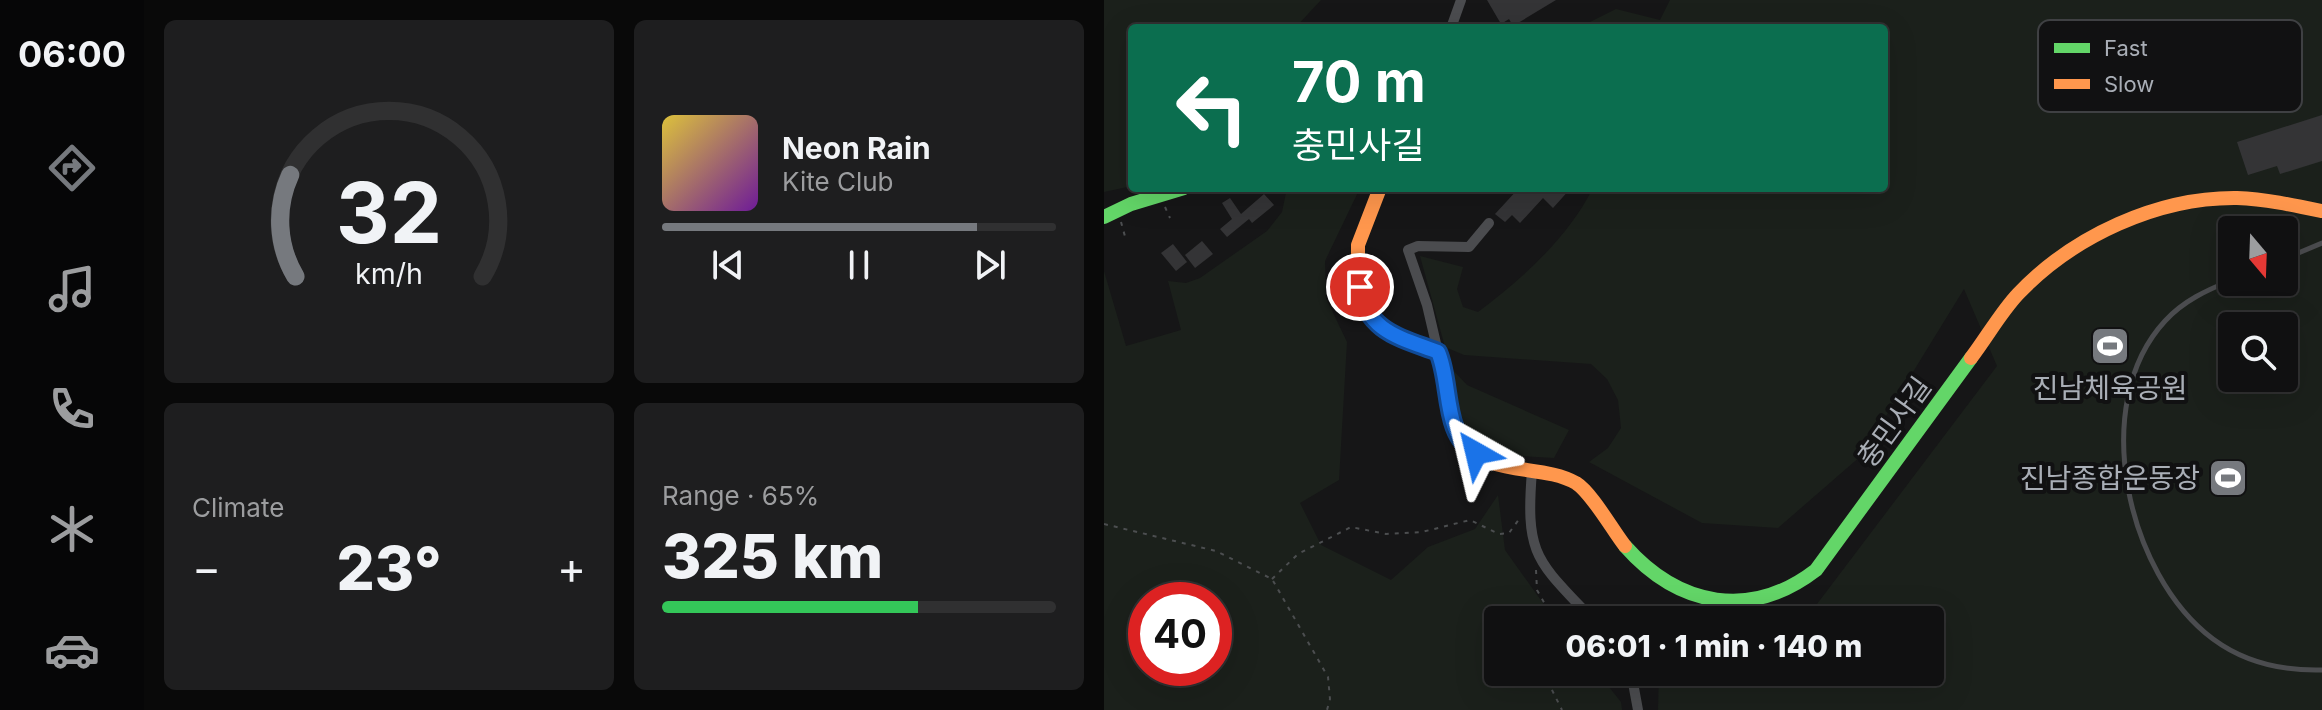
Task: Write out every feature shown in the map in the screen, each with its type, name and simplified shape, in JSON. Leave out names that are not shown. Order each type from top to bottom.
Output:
[{"type":"street","points":[[1452,24],[1461,0]]},
{"type":"street","points":[[1104,217],[1131,204],[1171,192]]},
{"type":"street","points":[[1378,192],[1358,245],[1358,278],[1364,305],[1379,327],[1438,352]]},
{"type":"street","name":"충민사길","points":[[1438,352],[1447,376],[1454,428],[1465,447],[1502,467],[1563,476],[1578,484],[1642,564],[1668,584],[1698,596],[1728,601],[1761,599],[1790,589],[1816,570],[2018,294],[2053,261],[2127,218],[2171,206],[2248,198],[2291,202],[2322,211]]},
{"type":"street","points":[[1438,352],[1427,305],[1408,250],[1416,246],[1469,247],[1489,223]]},
{"type":"street","points":[[1532,471],[1529,519],[1539,560],[1580,606]]},
{"type":"street","points":[[1634,686],[1638,710]]},
{"type":"lane","points":[[2298,253],[2322,243]]},
{"type":"lane","points":[[2218,287],[2181,306],[2164,322],[2144,350],[2126,400],[2124,449],[2127,485],[2154,566],[2197,625],[2222,645],[2257,661],[2296,669],[2322,670]]},
{"type":"path","points":[[1166,208],[1170,218]]},
{"type":"path","points":[[1121,222],[1126,240]]},
{"type":"path","points":[[1272,579],[1298,554],[1351,527],[1386,534],[1422,532],[1470,520],[1499,534],[1509,533],[1516,527],[1523,511]]},
{"type":"path","points":[[1104,524],[1216,551],[1272,579],[1328,677],[1330,699],[1327,710]]},
{"type":"path","points":[[1539,560],[1535,574],[1537,590],[1546,606]]},
{"type":"path","points":[[1550,686],[1562,710]]},
{"type":"shaded area","points":[[1104,0],[1321,0],[1299,24],[1128,24],[1128,187],[1104,192]]},
{"type":"shaded area","points":[[1670,0],[2322,0],[2322,710],[1658,710],[1659,686],[1944,686],[1944,606],[1816,606],[1997,366],[1964,289],[1862,455],[1778,528],[1702,523],[1589,462],[1608,448],[1621,428],[1618,400],[1607,379],[1591,364],[1464,355],[1445,347],[1420,256],[1463,267],[1457,289],[1463,307],[1478,312],[1542,257],[1570,224],[1591,192],[1888,192],[1888,24],[1586,24],[1616,9],[1660,20]]},
{"type":"shaded area","points":[[1286,192],[1358,192],[1325,261],[1326,298],[1347,342],[1339,480],[1300,503],[1321,545],[1391,580],[1428,547],[1475,529],[1498,495],[1505,550],[1545,606],[1484,606],[1484,686],[1608,686],[1621,702],[1622,710],[1104,710],[1104,271],[1126,346],[1181,330],[1168,281],[1186,283],[1200,278],[1267,231],[1282,212]]},
{"type":"shaded area","points":[[1452,369],[1467,385],[1569,430],[1554,458],[1518,456],[1469,431],[1461,419]]},
{"type":"building","points":[[1487,0],[1556,0],[1516,24],[1512,24],[1509,19],[1501,24]]},
{"type":"building","points":[[2322,115],[2322,161],[2280,174],[2277,166],[2248,175],[2237,142]]},
{"type":"building","points":[[1515,192],[1567,192],[1553,208],[1543,198],[1520,223],[1512,215],[1505,222],[1495,214]]},
{"type":"building","points":[[1264,194],[1274,205],[1252,223],[1249,219],[1227,237],[1220,229],[1232,219],[1222,203],[1230,198],[1241,214]]},
{"type":"building","points":[[1202,241],[1213,254],[1195,268],[1185,255]]},
{"type":"building","points":[[1173,244],[1187,262],[1176,271],[1161,253]]},
{"type":"traffic: fast","points":[[1104,217],[1131,204],[1171,192]]},
{"type":"traffic: fast","points":[[1625,546],[1668,583],[1716,600],[1766,596],[1791,586],[1816,570],[1971,358]]},
{"type":"traffic: slow","points":[[1378,192],[1358,245],[1358,278],[1364,305],[1379,327],[1438,352],[1452,420],[1462,441],[1473,453],[1500,465],[1547,473],[1576,483],[1595,503],[1625,546]]},
{"type":"traffic: slow","points":[[1971,358],[2012,301],[2040,273],[2064,254],[2118,224],[2177,204],[2207,199],[2258,200],[2321,211]]},
{"type":"place","name":"진남체육공원","points":[[2110,346]]},
{"type":"place","name":"진남종합운동장","points":[[2228,478]]},
{"type":"route","points":[[1360,287],[1364,305],[1379,327],[1438,352],[1447,376],[1454,428],[1465,447],[1476,453]]}]
